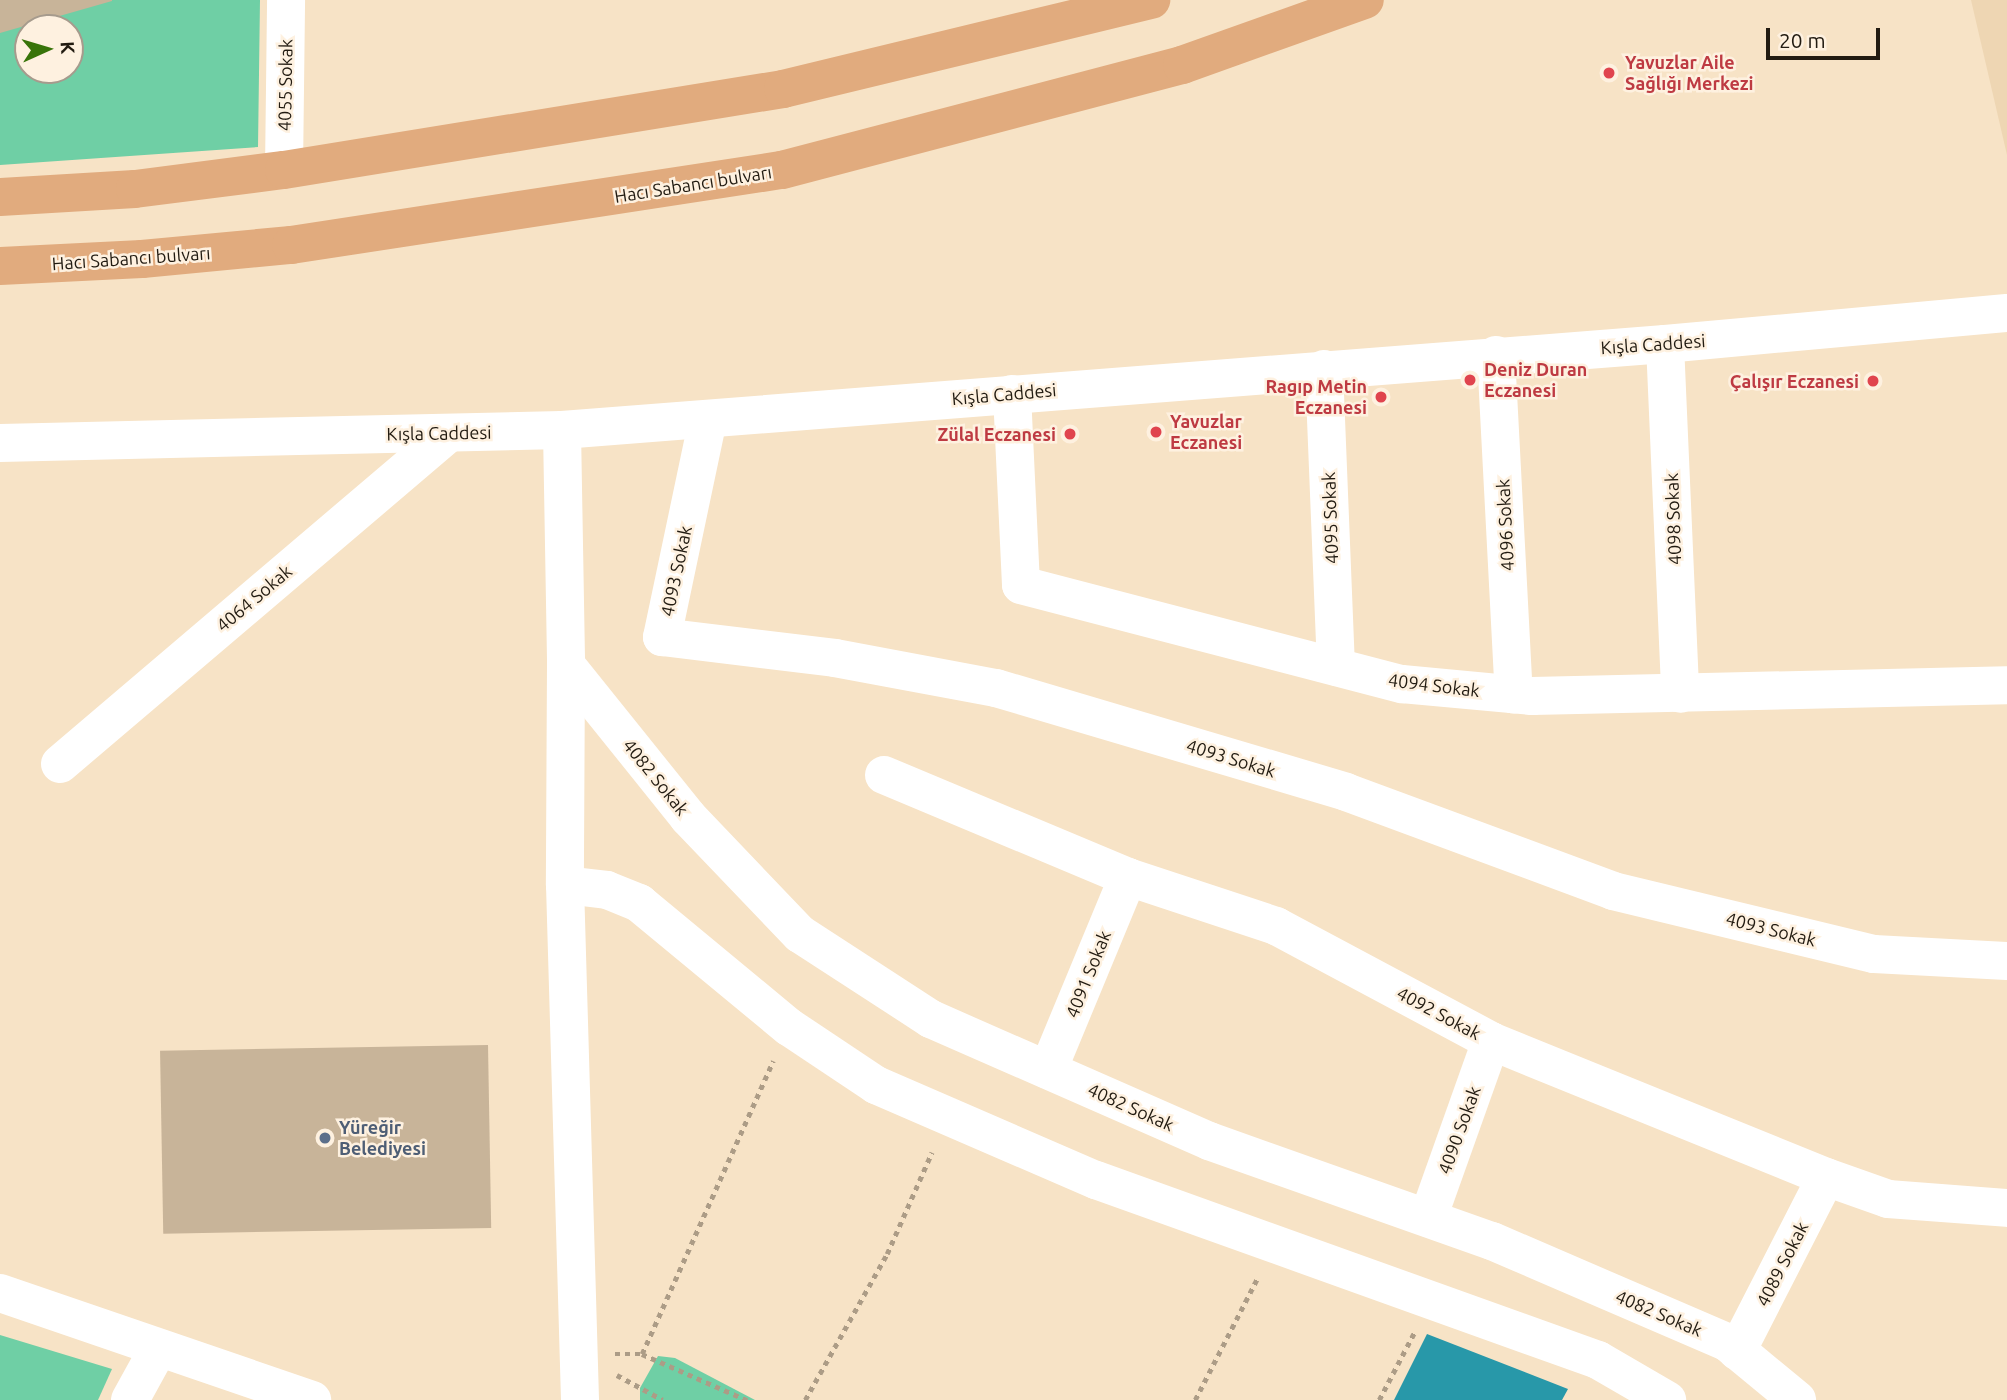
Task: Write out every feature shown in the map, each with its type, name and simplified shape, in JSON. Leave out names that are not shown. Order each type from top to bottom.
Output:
[{"type":"main road","points":[[0,197],[135,189],[284,170],[783,89],[1150,0]]},
{"type":"main road","name":"Hacı Sabancı bulvarı","points":[[0,267],[291,245],[782,170],[1182,65],[1365,0]]},
{"type":"street","name":"4055 Sokak","points":[[284,170],[286,0]]},
{"type":"street","name":"Kışla Caddesi","points":[[0,443],[562,430],[1496,355],[1665,344],[2007,313]]},
{"type":"street","name":"4098 Sokak","points":[[1665,344],[1680,694]]},
{"type":"street","name":"4096 Sokak","points":[[1496,355],[1514,695]]},
{"type":"street","name":"4095 Sokak","points":[[1324,369],[1336,667]]},
{"type":"street","name":"4094 Sokak","points":[[1012,394],[1021,585],[1402,684],[1514,695],[1680,694],[2007,685]]},
{"type":"street","name":"4093 Sokak","points":[[708,419],[662,637],[835,658],[996,688],[1346,792],[1613,891],[1874,954],[2007,961]]},
{"type":"street","points":[[562,430],[566,665],[565,885],[580,1400]]},
{"type":"street","name":"4064 Sokak","points":[[60,764],[449,433]]},
{"type":"street","name":"4082 Sokak","points":[[566,665],[688,817],[800,934],[931,1019],[1209,1141],[1492,1241],[1727,1342],[1797,1400]]},
{"type":"street","name":"4092 Sokak","points":[[884,775],[1128,877],[1276,926],[1491,1041],[1826,1177],[1888,1199],[2007,1208]]},
{"type":"street","name":"4091 Sokak","points":[[1048,1070],[1128,877]]},
{"type":"street","points":[[565,885],[607,890],[639,904],[789,1027],[876,1084],[1096,1180],[1598,1360],[1667,1400]]},
{"type":"street","name":"4090 Sokak","points":[[1428,1218],[1491,1041]]},
{"type":"street","name":"4089 Sokak","points":[[1737,1351],[1826,1177]]},
{"type":"street","points":[[0,1293],[312,1400]]},
{"type":"street","points":[[130,1400],[158,1349]]},
{"type":"path","points":[[642,1354],[789,1027]]},
{"type":"path","points":[[805,1400],[887,1254],[948,1115]]},
{"type":"path","points":[[1195,1400],[1274,1245]]},
{"type":"path","points":[[1379,1400],[1432,1300]]},
{"type":"path","points":[[579,1355],[642,1354],[747,1400]]},
{"type":"shaded area","points":[[1971,0],[2007,0],[2007,155]]},
{"type":"green space","points":[[0,0],[260,0],[258,147],[0,165]]},
{"type":"green space","points":[[0,1335],[112,1369],[98,1400],[0,1400]]},
{"type":"green space","points":[[658,1356],[675,1358],[755,1400],[640,1400],[640,1388]]},
{"type":"water","points":[[1427,1334],[1568,1389],[1562,1400],[1394,1400]]},
{"type":"building","points":[[0,0],[112,0],[66,14],[14,14],[14,29],[0,33]]},
{"type":"building","name":"Yüreğir Belediyesi","points":[[488,1045],[491,1228],[163,1234],[160,1051]]},
{"type":"place","name":"Yavuzlar Aile Sağlığı Merkezi","points":[[1609,73]]},
{"type":"place","name":"Deniz Duran Eczanesi","points":[[1470,380]]},
{"type":"place","name":"Çalışır Eczanesi","points":[[1873,381]]},
{"type":"place","name":"Ragıp Metin Eczanesi","points":[[1381,397]]},
{"type":"place","name":"Yavuzlar Eczanesi","points":[[1156,432]]},
{"type":"place","name":"Zülal Eczanesi","points":[[1070,434]]},
{"type":"place","name":"Yüreğir Belediyesi","points":[[325,1138]]}]
